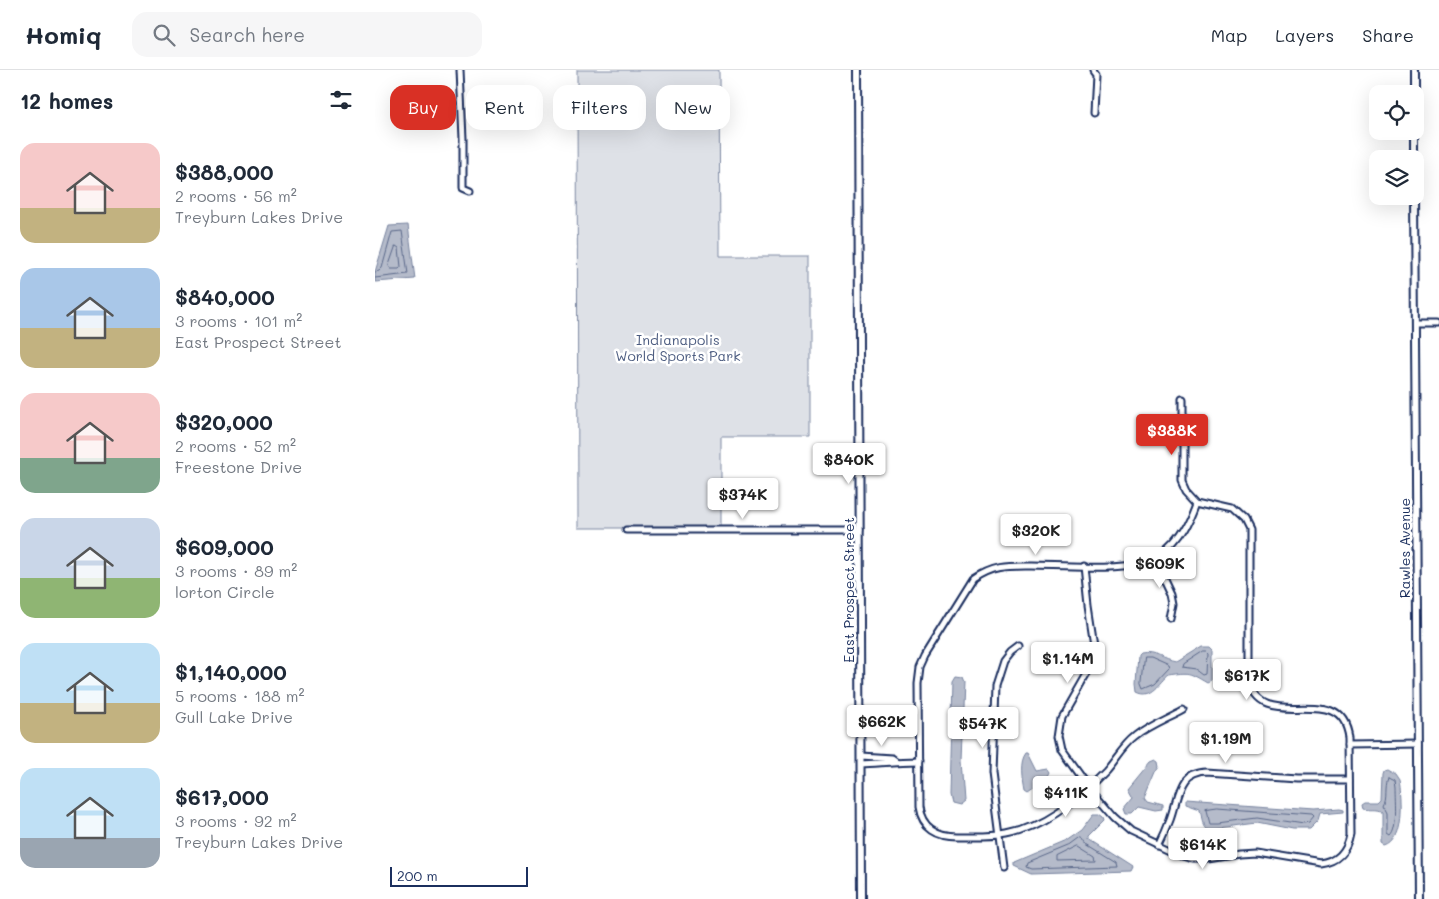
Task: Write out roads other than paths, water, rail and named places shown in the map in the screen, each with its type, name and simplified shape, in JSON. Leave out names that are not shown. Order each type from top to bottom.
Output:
[{"type":"street","points":[[460,70],[463,188],[470,191]]},
{"type":"street","name":"East Prospect Street","points":[[858,70],[861,899]]},
{"type":"street","points":[[1093,70],[1096,74],[1095,113]]},
{"type":"street","points":[[1414,70],[1414,85]]},
{"type":"street","name":"Rawles Avenue","points":[[1414,205],[1419,899]]},
{"type":"street","points":[[1415,323],[1439,323]]},
{"type":"street","points":[[1084,566],[1095,651],[1086,674],[1062,716],[1059,736],[1062,750],[1088,786],[1125,826],[1138,835],[1183,856],[1212,859],[1251,853],[1321,864],[1331,862],[1341,856],[1350,838],[1349,732],[1346,724],[1334,712],[1321,707],[1273,706],[1264,702],[1255,694],[1249,679],[1250,535],[1244,520],[1232,509],[1197,501],[1186,489],[1182,480],[1182,398]]},
{"type":"street","points":[[1184,709],[1135,736],[1106,770],[1062,809],[1029,828],[999,835],[945,835],[933,830],[925,823],[921,816],[919,807],[918,683],[921,668],[925,656],[973,578],[982,572],[1002,566],[1125,566],[1149,562],[1170,548],[1180,536],[1192,515],[1197,501]]},
{"type":"street","points":[[626,530],[860,530]]},
{"type":"street","points":[[1156,558],[1172,593],[1174,603],[1171,619]]},
{"type":"street","points":[[1004,868],[992,774],[995,685],[1003,661],[1009,652],[1018,646]]},
{"type":"street","points":[[1350,744],[1418,744]]},
{"type":"street","points":[[861,756],[892,758],[896,761]]},
{"type":"street","points":[[861,764],[891,763],[896,761],[919,762]]},
{"type":"street","points":[[1159,845],[1170,820],[1178,792],[1184,783],[1195,775],[1207,773],[1296,779],[1350,779]]},
{"type":"water","points":[[408,225],[415,279],[375,282],[375,272],[389,226]]},
{"type":"water","points":[[1201,646],[1209,646],[1212,649],[1212,681],[1208,683],[1190,674],[1182,673],[1169,675],[1147,694],[1137,692],[1138,656],[1140,654],[1154,655],[1175,662]]},
{"type":"water","points":[[955,676],[962,677],[964,682],[961,760],[964,801],[959,805],[951,803],[949,795],[952,681]]},
{"type":"water","points":[[1026,753],[1028,753],[1037,771],[1049,769],[1051,772],[1049,776],[1027,791],[1024,789],[1022,770],[1022,761]]},
{"type":"water","points":[[1156,759],[1159,761],[1160,766],[1145,798],[1148,802],[1163,806],[1163,810],[1156,811],[1139,807],[1132,814],[1126,814],[1124,809],[1134,797],[1129,788],[1151,761]]},
{"type":"water","points":[[1387,769],[1396,774],[1400,780],[1402,818],[1397,836],[1386,846],[1383,844],[1383,811],[1363,808],[1362,803],[1365,801],[1379,801],[1382,798],[1383,773]]},
{"type":"water","points":[[1185,802],[1313,811],[1339,809],[1343,810],[1343,812],[1320,814],[1318,821],[1309,830],[1292,830],[1257,823],[1210,829],[1203,824],[1199,811],[1185,806]]},
{"type":"water","points":[[1094,814],[1100,814],[1105,820],[1089,836],[1089,839],[1133,867],[1131,871],[1031,874],[1014,866],[1014,863],[1066,841],[1082,830]]},
{"type":"park label","name":"Indianapolis World Sports Park","points":[[678,348]]}]
